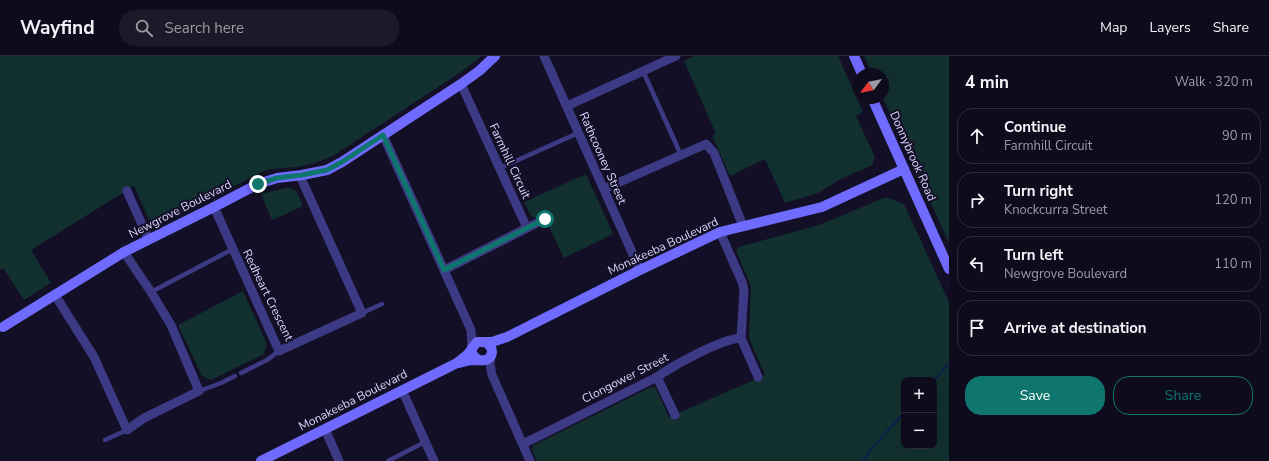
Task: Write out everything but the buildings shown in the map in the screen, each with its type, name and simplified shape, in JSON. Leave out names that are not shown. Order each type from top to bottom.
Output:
[{"type":"street","name":"Newgrove Boulevard","points":[[3,327],[124,252],[258,184],[277,178],[300,176],[327,170],[342,162],[461,84],[479,71],[495,56]]},
{"type":"street","name":"Rathcooney Street","points":[[544,56],[640,270]]},
{"type":"street","points":[[567,106],[676,56]]},
{"type":"street","points":[[854,56],[859,68]]},
{"type":"street","name":"Farmhill Circuit","points":[[461,84],[527,228]]},
{"type":"street","name":"Donnybrook Road","points":[[875,104],[949,269]]},
{"type":"street","points":[[383,135],[470,330],[472,354],[492,375]]},
{"type":"street","points":[[604,189],[706,144],[714,154],[743,226]]},
{"type":"street","name":"Monakeeba Boulevard","points":[[485,342],[492,342],[507,337],[640,270],[720,232],[822,207],[904,169]]},
{"type":"street","points":[[300,176],[362,312]]},
{"type":"street","points":[[127,191],[149,240]]},
{"type":"street","name":"Redheart Crescent","points":[[214,207],[279,351],[362,312]]},
{"type":"street","points":[[444,270],[545,219]]},
{"type":"street","points":[[720,232],[742,282],[744,290],[741,338],[758,377]]},
{"type":"street","points":[[55,295],[94,357],[126,430],[144,418],[199,391],[171,325],[152,292],[124,252]]},
{"type":"street","points":[[470,330],[490,345],[492,354],[490,364],[492,375],[530,461]]},
{"type":"street","name":"Monakeeba Boulevard","points":[[492,354],[495,348],[507,337]]},
{"type":"street","name":"Clongower Street","points":[[523,444],[668,369],[728,340],[741,338]]},
{"type":"street","points":[[472,348],[477,342],[485,342]]},
{"type":"street","name":"Monakeeba Boulevard","points":[[457,363],[467,355],[472,348]]},
{"type":"street","points":[[478,361],[488,359],[492,354]]},
{"type":"street","name":"Monakeeba Boulevard","points":[[261,461],[457,363],[469,360],[478,361]]},
{"type":"street","points":[[656,376],[675,415]]},
{"type":"street","points":[[402,390],[434,461]]},
{"type":"street","points":[[325,429],[338,461]]},
{"type":"lane","points":[[643,71],[681,155]]},
{"type":"lane","points":[[500,168],[578,132]]},
{"type":"lane","points":[[152,292],[233,249]]},
{"type":"lane","points":[[362,312],[382,304]]},
{"type":"lane","points":[[241,373],[267,360],[279,351]]},
{"type":"lane","points":[[199,391],[235,376]]},
{"type":"lane","points":[[105,440],[126,430]]},
{"type":"lane","points":[[388,461],[425,442]]},
{"type":"green space","points":[[0,56],[481,56],[467,68],[336,154],[321,161],[306,165],[264,171],[160,224],[149,220],[134,186],[31,250],[51,283],[24,300],[3,268],[0,270]]},
{"type":"green space","points":[[695,56],[838,56],[853,90],[853,104],[859,104],[863,112],[856,116],[875,157],[872,165],[839,180],[818,193],[785,203],[765,159],[730,176],[712,136],[716,134],[684,61]]},
{"type":"green space","points":[[864,56],[949,56],[949,243],[886,104],[889,104],[889,68],[869,68]]},
{"type":"green space","points":[[586,174],[613,234],[564,258],[543,214],[536,218],[531,216],[524,202]]},
{"type":"green space","points":[[286,188],[296,191],[303,206],[272,220],[261,194]]},
{"type":"green space","points":[[886,197],[904,204],[949,302],[949,461],[537,461],[532,450],[534,445],[651,387],[656,388],[669,417],[765,375],[749,336],[751,286],[736,251],[738,247],[819,225]]},
{"type":"green space","points":[[243,291],[267,344],[264,354],[211,380],[202,376],[178,325]]},
{"type":"waterway","points":[[937,377],[949,363]]},
{"type":"waterway","points":[[863,461],[872,448],[901,416]]},
{"type":"route","points":[[258,184],[277,178],[327,170],[383,135],[444,270],[545,219]]}]
